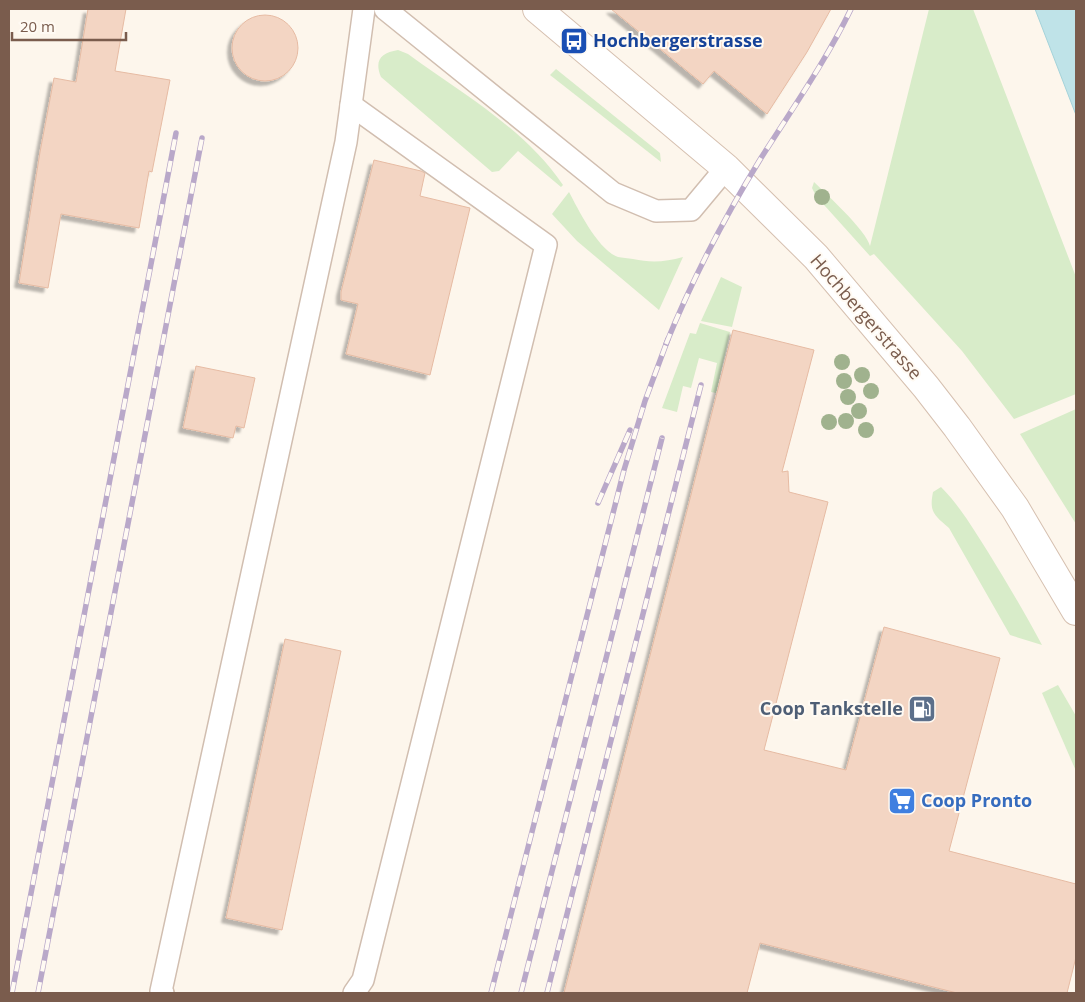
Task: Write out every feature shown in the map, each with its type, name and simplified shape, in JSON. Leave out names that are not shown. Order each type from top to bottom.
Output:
[{"type":"main road","name":"Hochbergerstrasse","points":[[537,9],[726,168],[816,257],[957,427],[1015,508],[1076,611]]},
{"type":"lane","points":[[163,993],[161,991],[346,142],[364,9]]},
{"type":"lane","points":[[385,9],[613,193],[656,212],[691,210],[726,168]]},
{"type":"lane","points":[[351,105],[546,245],[363,980],[354,993]]},
{"type":"green space","points":[[929,9],[973,9],[1076,277],[1076,394],[1014,419],[962,351],[874,254],[870,256],[816,196],[812,188],[814,182],[837,204],[862,231],[870,246]]},
{"type":"green space","points":[[398,50],[408,54],[512,129],[548,165],[563,185],[561,187],[518,151],[499,171],[492,172],[381,77],[378,66],[381,58],[387,53]]},
{"type":"green space","points":[[556,69],[660,153],[661,162],[550,75]]},
{"type":"green space","points":[[569,192],[596,238],[611,253],[618,257],[646,261],[664,261],[683,257],[659,310],[577,241],[552,214]]},
{"type":"green space","points":[[721,277],[742,287],[732,327],[701,321]]},
{"type":"green space","points":[[700,323],[730,332],[716,393],[711,392],[717,363],[699,358],[691,388],[683,386],[677,412],[662,408],[690,333],[696,334]]},
{"type":"green space","points":[[1076,409],[1076,524],[1020,434]]},
{"type":"green space","points":[[941,487],[961,510],[977,535],[1016,598],[1042,645],[1010,635],[949,528],[932,509],[933,492]]},
{"type":"green space","points":[[1058,685],[1076,716],[1076,771],[1042,693]]},
{"type":"water","points":[[1035,9],[1076,9],[1076,115]]},
{"type":"building","points":[[88,9],[126,9],[115,71],[170,80],[152,172],[149,171],[139,228],[61,214],[48,288],[19,283],[54,78],[76,82]]},
{"type":"building","points":[[611,9],[831,9],[807,52],[767,114],[714,71],[703,84]]},
{"type":"building","points":[[258,15],[272,15],[284,20],[293,29],[298,41],[296,61],[289,72],[272,81],[258,81],[246,76],[237,67],[232,55],[232,41],[237,29],[246,20]]},
{"type":"building","points":[[374,160],[425,173],[420,196],[470,208],[430,375],[346,354],[358,304],[341,300],[341,292]]},
{"type":"building","points":[[733,330],[814,350],[782,472],[788,471],[789,492],[828,502],[764,750],[846,770],[884,627],[1000,658],[949,851],[1076,884],[1076,957],[1067,993],[957,993],[760,943],[747,993],[564,993]]},
{"type":"building","points":[[196,366],[255,378],[244,428],[236,426],[233,438],[183,428]]},
{"type":"building","points":[[285,639],[341,651],[282,930],[226,918]]},
{"type":"railway","points":[[666,344],[709,250],[734,203],[820,66],[851,9]]},
{"type":"railway","points":[[12,993],[176,133]]},
{"type":"railway","points":[[38,993],[202,138]]},
{"type":"railway","points":[[491,993],[624,470],[645,401],[668,339]]},
{"type":"railway","points":[[547,993],[701,385]]},
{"type":"railway","points":[[598,503],[630,430]]},
{"type":"railway","points":[[521,993],[662,438]]},
{"type":"place","name":"Hochbergerstrasse","points":[[574,41]]},
{"type":"place","name":"Coop Tankstelle","points":[[922,709]]},
{"type":"place","name":"Coop Pronto","points":[[902,801]]}]
